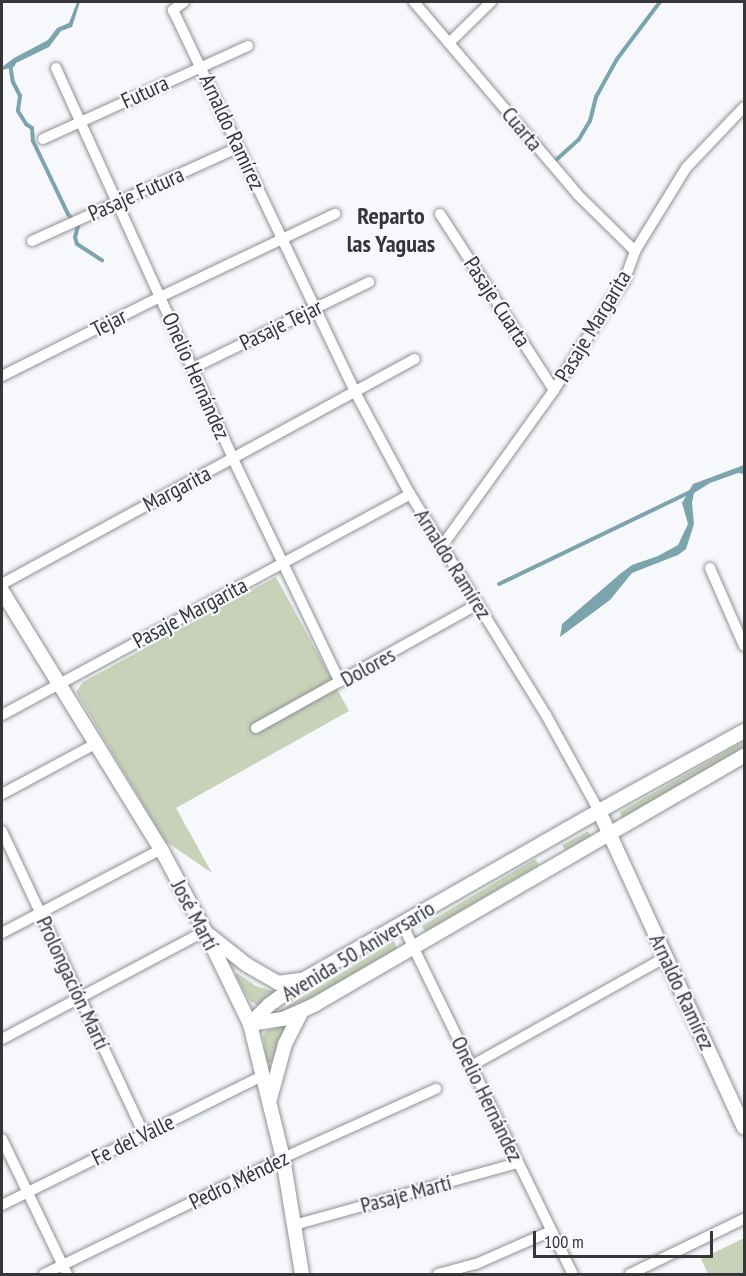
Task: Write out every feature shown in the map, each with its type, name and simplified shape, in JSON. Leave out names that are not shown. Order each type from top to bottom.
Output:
[{"type":"main road","name":"José Martí","points":[[2,591],[98,743],[161,849],[205,931],[250,1024],[283,1158],[302,1275]]},
{"type":"main road","name":"Avenida 50 Aniversario","points":[[250,1024],[269,1005],[306,978],[744,731]]},
{"type":"main road","name":"Avenida 50 Aniversario","points":[[250,1024],[283,1019],[302,1011],[744,756]]},
{"type":"main road","name":"Arnaldo Ramírez","points":[[599,811],[744,1127]]},
{"type":"main road","points":[[205,931],[247,965],[278,983],[306,978]]},
{"type":"main road","points":[[270,1100],[285,1044],[302,1011]]},
{"type":"street","name":"Arnaldo Ramírez","points":[[184,2],[173,10],[355,392],[410,494],[546,715],[599,811]]},
{"type":"street","name":"Cuarta","points":[[414,2],[578,195],[635,251]]},
{"type":"street","points":[[449,43],[491,2]]},
{"type":"street","name":"Futura","points":[[43,139],[248,46]]},
{"type":"street","name":"Onelio Hernández","points":[[56,68],[233,459],[340,682]]},
{"type":"street","name":"Pasaje Margarita","points":[[442,546],[554,390],[625,279],[635,251],[686,168],[744,107]]},
{"type":"street","name":"Pasaje Futura","points":[[32,241],[239,147]]},
{"type":"street","name":"Tejar","points":[[2,376],[160,297],[335,214]]},
{"type":"street","name":"Pasaje Cuarta","points":[[440,214],[554,390]]},
{"type":"street","name":"Pasaje Tejar","points":[[193,368],[369,282]]},
{"type":"street","name":"Margarita","points":[[2,584],[415,359]]},
{"type":"street","name":"Pasaje Margarita","points":[[2,715],[410,494]]},
{"type":"street","points":[[711,568],[744,646]]},
{"type":"street","name":"Dolores","points":[[256,728],[478,604]]},
{"type":"street","points":[[2,794],[98,743]]},
{"type":"street","name":"Prolongación Martí","points":[[2,831],[144,1134]]},
{"type":"street","points":[[2,933],[161,849]]},
{"type":"street","name":"Onelio Hernández","points":[[402,924],[573,1275]]},
{"type":"street","points":[[2,1039],[205,931]]},
{"type":"street","points":[[471,1066],[666,957]]},
{"type":"street","name":"Fe del Valle","points":[[2,1204],[264,1075]]},
{"type":"street","name":"Pedro Méndez","points":[[44,1275],[65,1270],[283,1158],[436,1089]]},
{"type":"street","points":[[2,1139],[65,1270]]},
{"type":"street","name":"Pasaje Martí","points":[[294,1225],[518,1163]]},
{"type":"street","points":[[630,1275],[744,1219]]},
{"type":"street","points":[[438,1275],[476,1264],[551,1231]]},
{"type":"green space","points":[[276,577],[349,711],[176,808],[212,873],[165,841],[76,692],[83,682]]},
{"type":"green space","points":[[744,741],[744,748],[622,819],[620,812]]},
{"type":"green space","points":[[588,831],[591,836],[565,850],[562,845]]},
{"type":"green space","points":[[535,859],[539,865],[425,932],[422,926]]},
{"type":"green space","points":[[394,941],[397,949],[289,1012],[271,1016]]},
{"type":"green space","points":[[237,973],[256,986],[275,992],[275,996],[259,1006],[250,1001],[235,975]]},
{"type":"green space","points":[[286,1025],[271,1063],[267,1063],[263,1036],[266,1031]]},
{"type":"green space","points":[[744,1238],[744,1274],[708,1274],[701,1259]]},
{"type":"water","points":[[77,2],[80,2],[72,27],[61,31],[49,47],[16,63],[14,67],[2,70],[2,67],[14,58],[48,40],[57,28],[69,23]]},
{"type":"water","points":[[744,465],[744,474],[738,473],[710,483],[694,493],[692,503],[694,524],[686,549],[678,555],[632,573],[610,600],[560,637],[562,624],[620,574],[632,565],[658,556],[678,545],[688,524],[682,503],[693,484]]},
{"type":"waterway","points":[[556,160],[579,139],[590,121],[596,97],[617,59],[660,2]]},
{"type":"waterway","points":[[10,64],[13,82],[20,96],[18,111],[26,124],[32,128],[33,141],[68,214],[78,226],[75,237],[77,244],[102,260]]},
{"type":"waterway","points":[[499,584],[690,492]]},
{"type":"district","name":"Reparto las Yaguas","points":[[391,230]]}]
